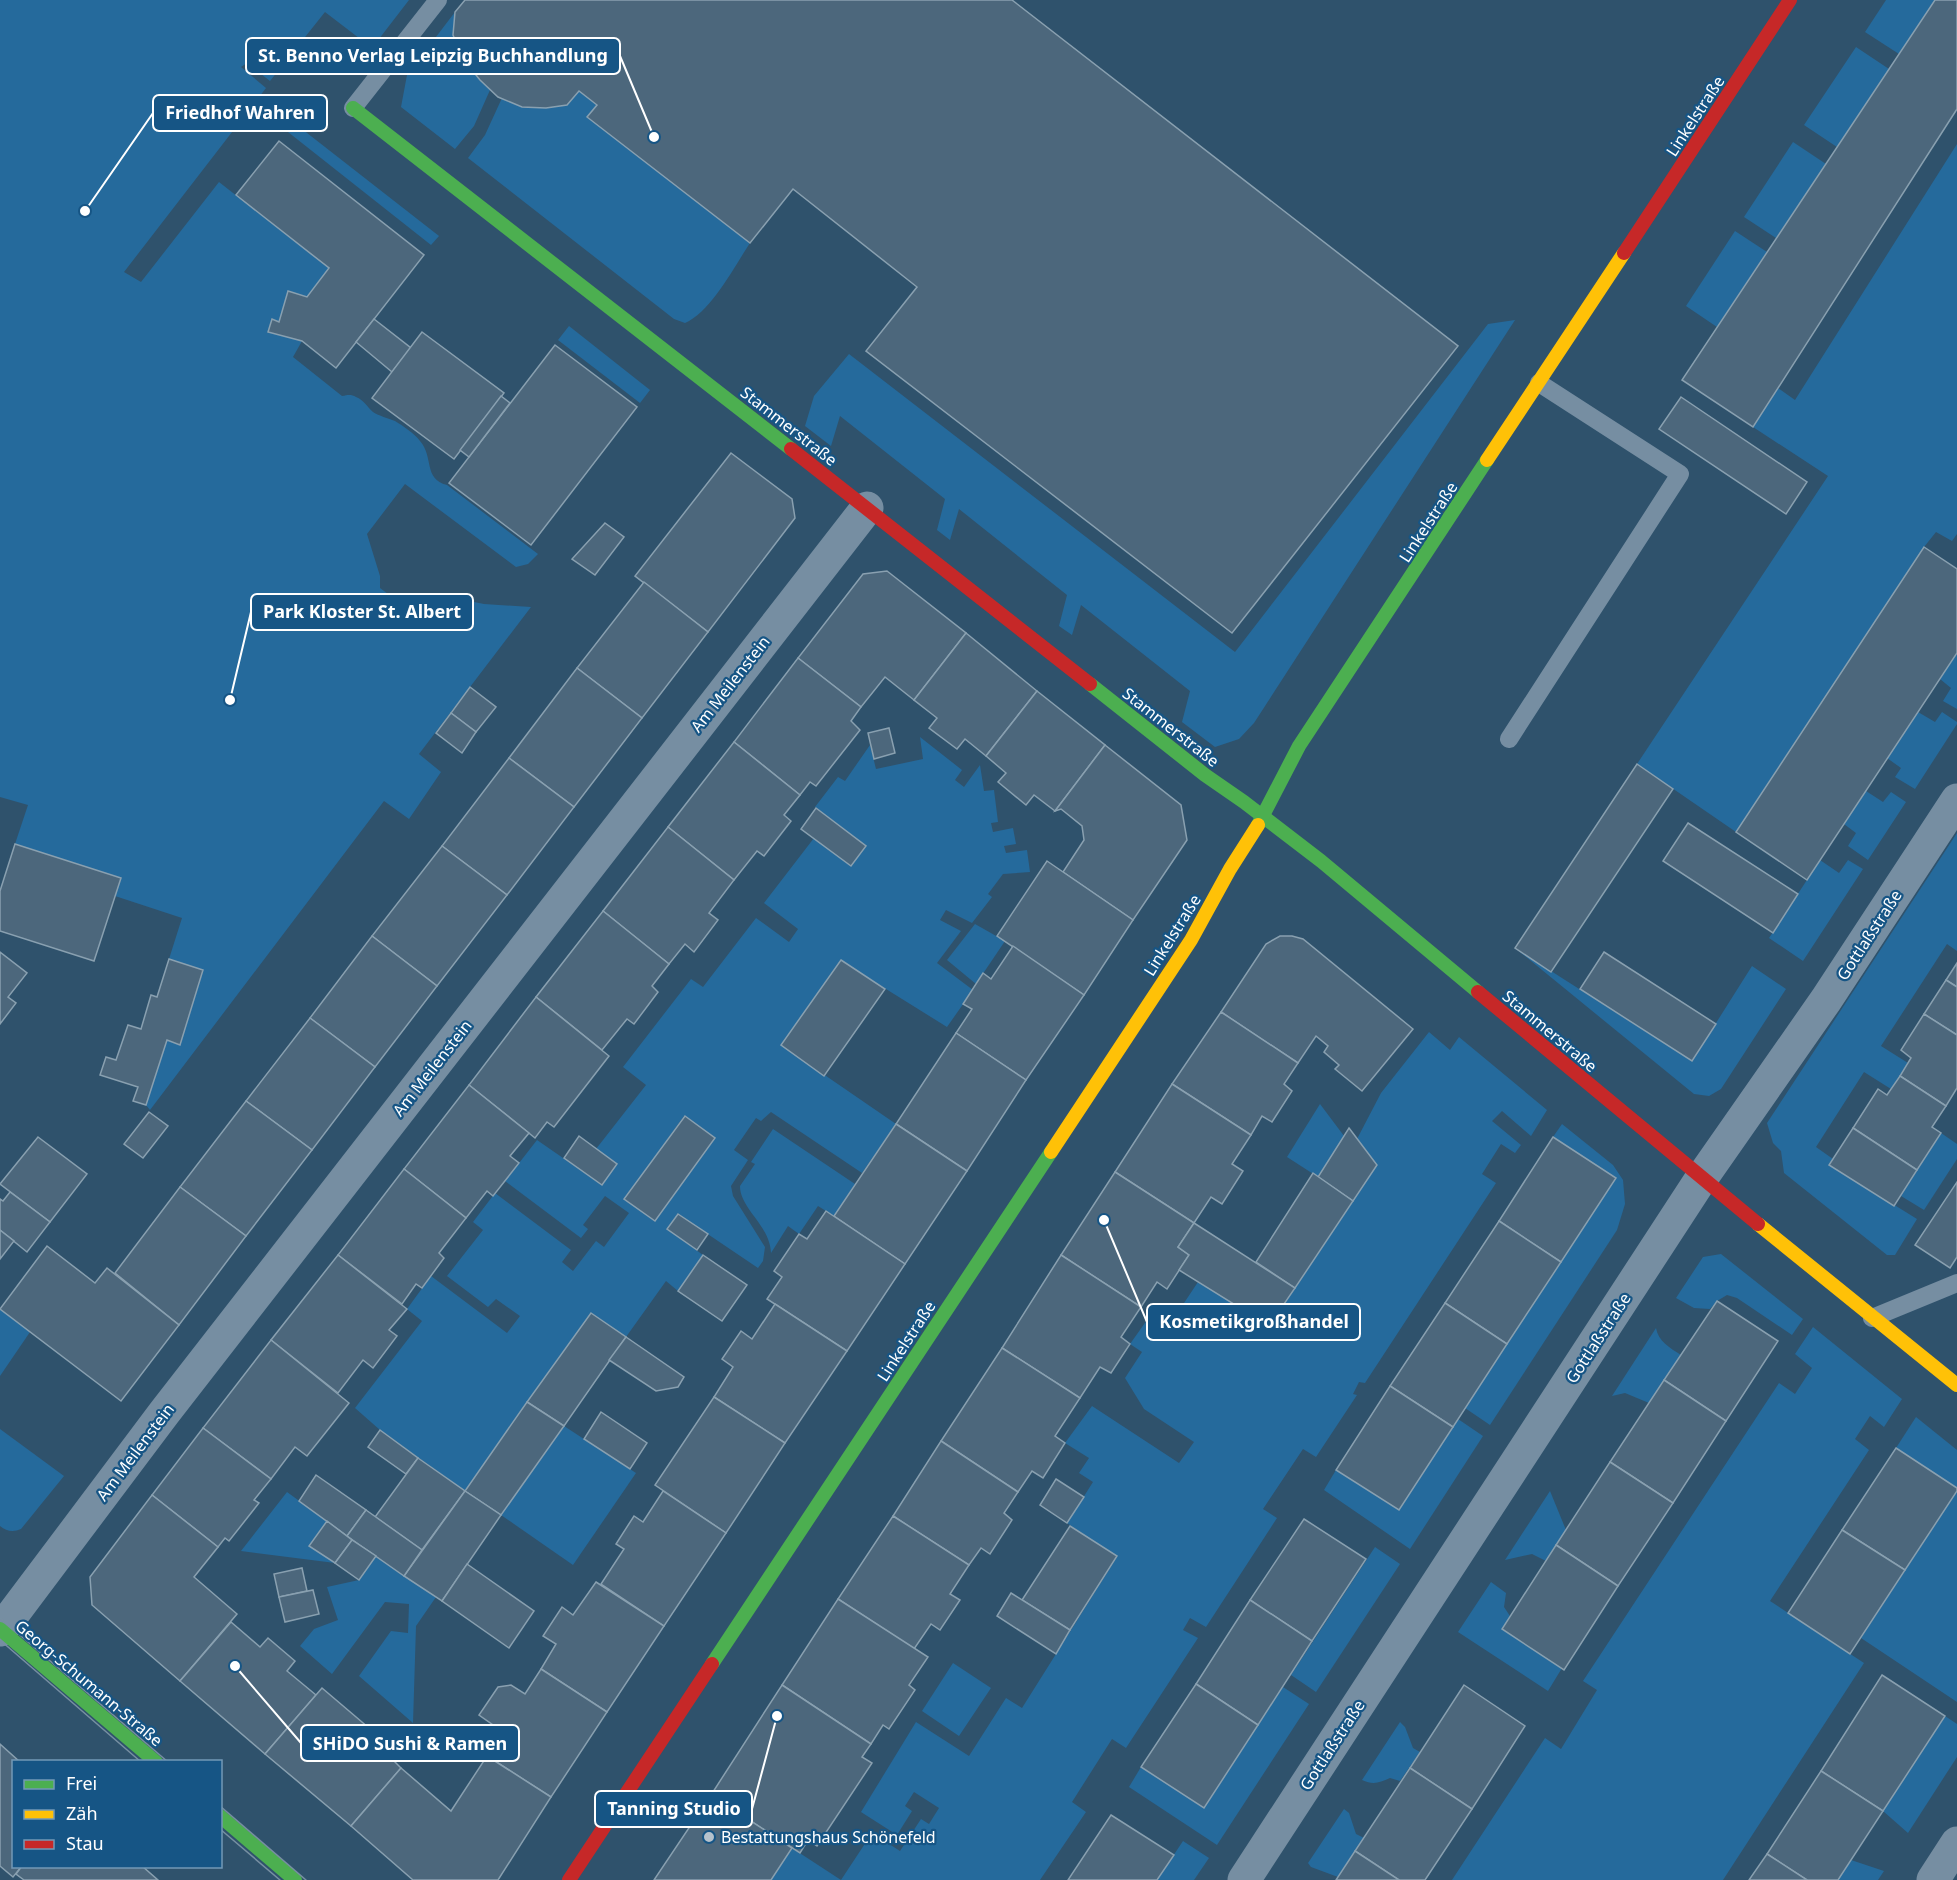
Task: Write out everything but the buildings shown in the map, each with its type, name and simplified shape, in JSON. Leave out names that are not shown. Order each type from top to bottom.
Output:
[{"type":"street","name":"Linkelstraße","points":[[569,1880],[1191,940],[1230,869],[1264,816],[1299,746],[1790,0]]},
{"type":"street","name":"Stammerstraße","points":[[353,108],[867,508],[1196,768],[1264,816],[1334,871],[1701,1179],[1957,1385]]},
{"type":"street","name":"Am Meilenstein","points":[[1,1630],[164,1413],[867,508]]},
{"type":"street","name":"Gottlaßstraße","points":[[1244,1880],[1701,1179],[1826,1000],[1957,800]]},
{"type":"street","name":"Georg-Schumann-Straße","points":[[1,1630],[155,1760]]},
{"type":"street","points":[[222,1818],[295,1880]]},
{"type":"street","points":[[1933,1880],[1957,1843]]},
{"type":"lane","points":[[353,108],[438,0]]},
{"type":"lane","points":[[1509,740],[1680,474],[1539,383]]},
{"type":"lane","points":[[1872,1318],[1957,1283]]},
{"type":"shaded area","points":[[0,0],[409,0],[372,48],[325,12],[270,81],[247,63],[241,67],[266,88],[124,272],[141,282],[219,182],[329,268],[307,297],[288,291],[279,322],[272,319],[268,332],[302,341],[293,357],[342,396],[351,395],[359,398],[373,412],[395,421],[412,432],[424,447],[435,478],[538,554],[528,564],[516,567],[405,484],[367,534],[380,576],[380,588],[416,615],[449,597],[484,604],[531,607],[419,754],[441,772],[409,819],[384,801],[150,1110],[146,1105],[167,1040],[180,1045],[203,971],[169,959],[182,918],[115,896],[121,878],[15,844],[28,805],[0,797]]},
{"type":"shaded area","points":[[1886,0],[1935,0],[1899,54],[1865,32]]},
{"type":"shaded area","points":[[455,12],[464,59],[490,90],[474,126],[455,149],[401,107],[407,75]]},
{"type":"shaded area","points":[[1856,47],[1889,69],[1837,147],[1804,125]]},
{"type":"shaded area","points":[[579,91],[597,105],[588,117],[750,243],[713,299],[695,317],[685,323],[674,319],[468,158],[485,135],[502,98],[526,107],[548,107],[567,105]]},
{"type":"shaded area","points":[[275,108],[439,236],[431,245],[269,117]]},
{"type":"shaded area","points":[[1793,142],[1826,164],[1776,238],[1744,217]]},
{"type":"shaded area","points":[[1957,144],[1957,534],[1952,541],[1936,532],[1924,547],[1736,832],[1637,764],[1828,476],[1753,427],[1778,388],[1795,400]]},
{"type":"shaded area","points":[[1735,231],[1767,252],[1717,327],[1686,306]]},
{"type":"shaded area","points":[[1515,320],[1254,723],[1239,739],[1215,747],[1182,722],[1190,691],[1081,605],[1072,635],[1059,626],[1067,595],[959,509],[950,540],[937,530],[945,499],[840,416],[831,446],[805,426],[814,396],[849,354],[1235,652],[1488,324]]},
{"type":"shaded area","points":[[569,326],[650,390],[640,403],[558,340]]},
{"type":"shaded area","points":[[1957,653],[1957,709],[1943,701],[1951,688],[1940,679]]},
{"type":"shaded area","points":[[1918,712],[1935,722],[1942,712],[1957,724],[1915,789],[1895,777],[1901,768],[1887,758]]},
{"type":"shaded area","points":[[920,737],[962,770],[955,780],[964,787],[980,765],[984,791],[994,790],[998,822],[991,823],[993,832],[1013,828],[1016,844],[1004,846],[1006,853],[1027,850],[1030,872],[1003,874],[988,894],[992,897],[972,923],[946,910],[940,920],[961,931],[937,963],[973,990],[947,1027],[841,961],[781,1045],[896,1124],[862,1173],[771,1112],[761,1121],[756,1118],[734,1150],[748,1160],[731,1186],[733,1196],[765,1247],[763,1261],[758,1268],[678,1214],[667,1229],[703,1255],[678,1291],[666,1281],[626,1337],[591,1313],[465,1491],[380,1430],[355,1408],[422,1321],[407,1309],[431,1276],[507,1333],[520,1316],[496,1299],[488,1307],[447,1276],[483,1230],[473,1222],[495,1193],[571,1250],[562,1262],[573,1271],[596,1241],[604,1247],[629,1213],[605,1196],[583,1225],[588,1229],[581,1238],[505,1181],[537,1140],[602,1185],[617,1164],[596,1149],[646,1085],[623,1067],[691,979],[703,987],[756,918],[789,942],[798,929],[764,903],[814,838],[851,866],[866,846],[815,807],[838,777],[845,781],[870,745],[876,769],[923,759]],"holes":[[[684,1116],[715,1138],[655,1221],[625,1199]]]},
{"type":"shaded area","points":[[1866,791],[1883,802],[1891,792],[1906,802],[1868,860],[1848,846],[1856,833],[1844,824]]},
{"type":"shaded area","points":[[1957,833],[1957,951],[1947,944],[1881,1046],[1908,1063],[1891,1089],[1864,1072],[1816,1147],[1833,1159],[1830,1165],[1917,1219],[1895,1255],[1887,1255],[1784,1173],[1781,1151],[1773,1143],[1767,1123]]},
{"type":"shaded area","points":[[1820,860],[1839,873],[1848,860],[1863,869],[1803,961],[1769,938]]},
{"type":"shaded area","points":[[975,924],[1005,941],[976,984],[947,960]]},
{"type":"shaded area","points":[[1515,948],[1692,1061],[1752,966],[1786,989],[1721,1089],[1709,1096],[1694,1094]]},
{"type":"shaded area","points":[[1429,1032],[1450,1050],[1459,1037],[1547,1110],[1531,1136],[1502,1111],[1492,1121],[1521,1145],[1515,1153],[1501,1144],[1482,1174],[1496,1183],[1365,1383],[1359,1382],[1353,1394],[1357,1395],[1316,1457],[1303,1449],[1263,1509],[1277,1518],[1206,1627],[1190,1618],[1183,1630],[1198,1638],[1126,1748],[1112,1739],[1072,1802],[1086,1812],[1040,1880],[841,1880],[872,1833],[900,1851],[921,1819],[929,1824],[939,1808],[914,1792],[905,1806],[912,1811],[897,1835],[861,1812],[916,1722],[969,1756],[1006,1698],[1022,1708],[1117,1557],[1067,1523],[1093,1482],[1079,1473],[1089,1458],[1065,1443],[1092,1406],[1179,1463],[1194,1442],[1144,1409],[1125,1378],[1142,1352],[1130,1344],[1152,1313],[1170,1324],[1198,1282],[1270,1326],[1376,1166],[1357,1139],[1381,1093]]},
{"type":"shaded area","points":[[1320,1104],[1344,1136],[1318,1177],[1287,1157]]},
{"type":"shaded area","points":[[1562,1124],[1613,1165],[1623,1180],[1625,1204],[1617,1230],[1490,1425],[1465,1408],[1553,1137]]},
{"type":"shaded area","points":[[773,1129],[855,1184],[834,1216],[818,1206],[799,1234],[788,1226],[771,1253],[766,1234],[745,1202],[740,1186],[755,1164],[751,1162]]},
{"type":"shaded area","points":[[1941,1133],[1957,1144],[1957,1159],[1924,1210],[1901,1196]]},
{"type":"shaded area","points":[[1721,1254],[1803,1319],[1792,1335],[1737,1298],[1727,1295],[1710,1309],[1694,1308],[1676,1298],[1703,1257]]},
{"type":"shaded area","points":[[0,1309],[30,1332],[0,1376]]},
{"type":"shaded area","points":[[1813,1327],[1902,1399],[1884,1427],[1870,1416],[1855,1439],[1869,1450],[1770,1601],[1864,1663],[1723,1880],[1452,1880],[1545,1738],[1561,1749],[1597,1690],[1583,1681],[1779,1383],[1795,1394],[1812,1368],[1795,1354]]},
{"type":"shaded area","points":[[1656,1328],[1662,1340],[1681,1355],[1649,1403],[1625,1393],[1612,1396]]},
{"type":"shaded area","points":[[1916,1417],[1957,1450],[1957,1488],[1896,1448]]},
{"type":"shaded area","points":[[1458,1419],[1483,1436],[1410,1549],[1324,1490],[1336,1470]]},
{"type":"shaded area","points":[[564,1426],[636,1473],[573,1565],[501,1515]]},
{"type":"shaded area","points":[[0,1429],[64,1476],[21,1529],[16,1531],[0,1526]]},
{"type":"shaded area","points":[[1550,1491],[1566,1530],[1546,1561],[1532,1554],[1505,1560]]},
{"type":"shaded area","points":[[1957,1491],[1957,1702],[1861,1638]]},
{"type":"shaded area","points":[[287,1492],[327,1521],[309,1546],[335,1563],[241,1551]]},
{"type":"shaded area","points":[[1375,1547],[1400,1564],[1316,1692],[1291,1675]]},
{"type":"shaded area","points":[[376,1556],[436,1597],[416,1626],[413,1723],[359,1676],[391,1631],[408,1633],[409,1604],[385,1602],[332,1674],[300,1646],[314,1629],[338,1620],[327,1587],[359,1580]]},
{"type":"shaded area","points":[[1491,1582],[1506,1593],[1504,1607],[1510,1616],[1502,1629],[1562,1668],[1548,1691],[1458,1632]]},
{"type":"shaded area","points":[[953,1663],[991,1688],[959,1736],[922,1711]]},
{"type":"shaded area","points":[[1283,1687],[1309,1704],[1217,1845],[1129,1787],[1141,1767],[1204,1808]]},
{"type":"shaded area","points":[[1945,1716],[1957,1724],[1957,1757],[1908,1833],[1883,1811]]},
{"type":"shaded area","points":[[1400,1722],[1405,1727],[1413,1748],[1420,1752],[1400,1781],[1390,1778],[1369,1783],[1362,1780]]},
{"type":"shaded area","points":[[1344,1809],[1349,1813],[1356,1834],[1364,1838],[1338,1877],[1311,1867],[1308,1863]]},
{"type":"shaded area","points":[[1183,1841],[1209,1858],[1194,1880],[1157,1880]]},
{"type":"shaded area","points":[[792,1848],[841,1880],[771,1880]]},
{"type":"shaded area","points":[[1851,1860],[1884,1871],[1878,1880],[1838,1880]]},
{"type":"tram line","points":[[0,1618],[166,1760]]},
{"type":"tram line","points":[[0,1640],[139,1760]]},
{"type":"tram line","points":[[222,1808],[306,1880]]},
{"type":"tram line","points":[[222,1831],[280,1880]]},
{"type":"traffic: fast","points":[[353,108],[791,449]]},
{"type":"traffic: fast","points":[[1258,825],[1299,746],[1487,460]]},
{"type":"traffic: fast","points":[[1090,684],[1205,775],[1321,861],[1478,992]]},
{"type":"traffic: fast","points":[[712,1664],[1051,1152]]},
{"type":"traffic: fast","points":[[0,1629],[154,1760]]},
{"type":"traffic: fast","points":[[222,1818],[295,1880]]},
{"type":"traffic: slow","points":[[1487,460],[1624,253]]},
{"type":"traffic: slow","points":[[1051,1152],[1191,940],[1230,869],[1258,825]]},
{"type":"traffic: slow","points":[[1758,1224],[1957,1385]]},
{"type":"traffic: jam","points":[[1624,253],[1790,0]]},
{"type":"traffic: jam","points":[[791,449],[1090,684]]},
{"type":"traffic: jam","points":[[1478,992],[1758,1224]]},
{"type":"traffic: jam","points":[[569,1880],[712,1664]]},
{"type":"place","name":"St. Benno Verlag Leipzig Buchhandlung","points":[[654,137]]},
{"type":"place","name":"Friedhof Wahren","points":[[85,211]]},
{"type":"place","name":"Park Kloster St. Albert","points":[[230,700]]},
{"type":"place","name":"Kosmetikgroßhandel","points":[[1104,1220]]},
{"type":"place","name":"SHiDO Sushi & Ramen","points":[[235,1666]]},
{"type":"place","name":"Tanning Studio","points":[[777,1716]]},
{"type":"place","name":"Bestattungshaus Schönefeld","points":[[709,1837]]}]
